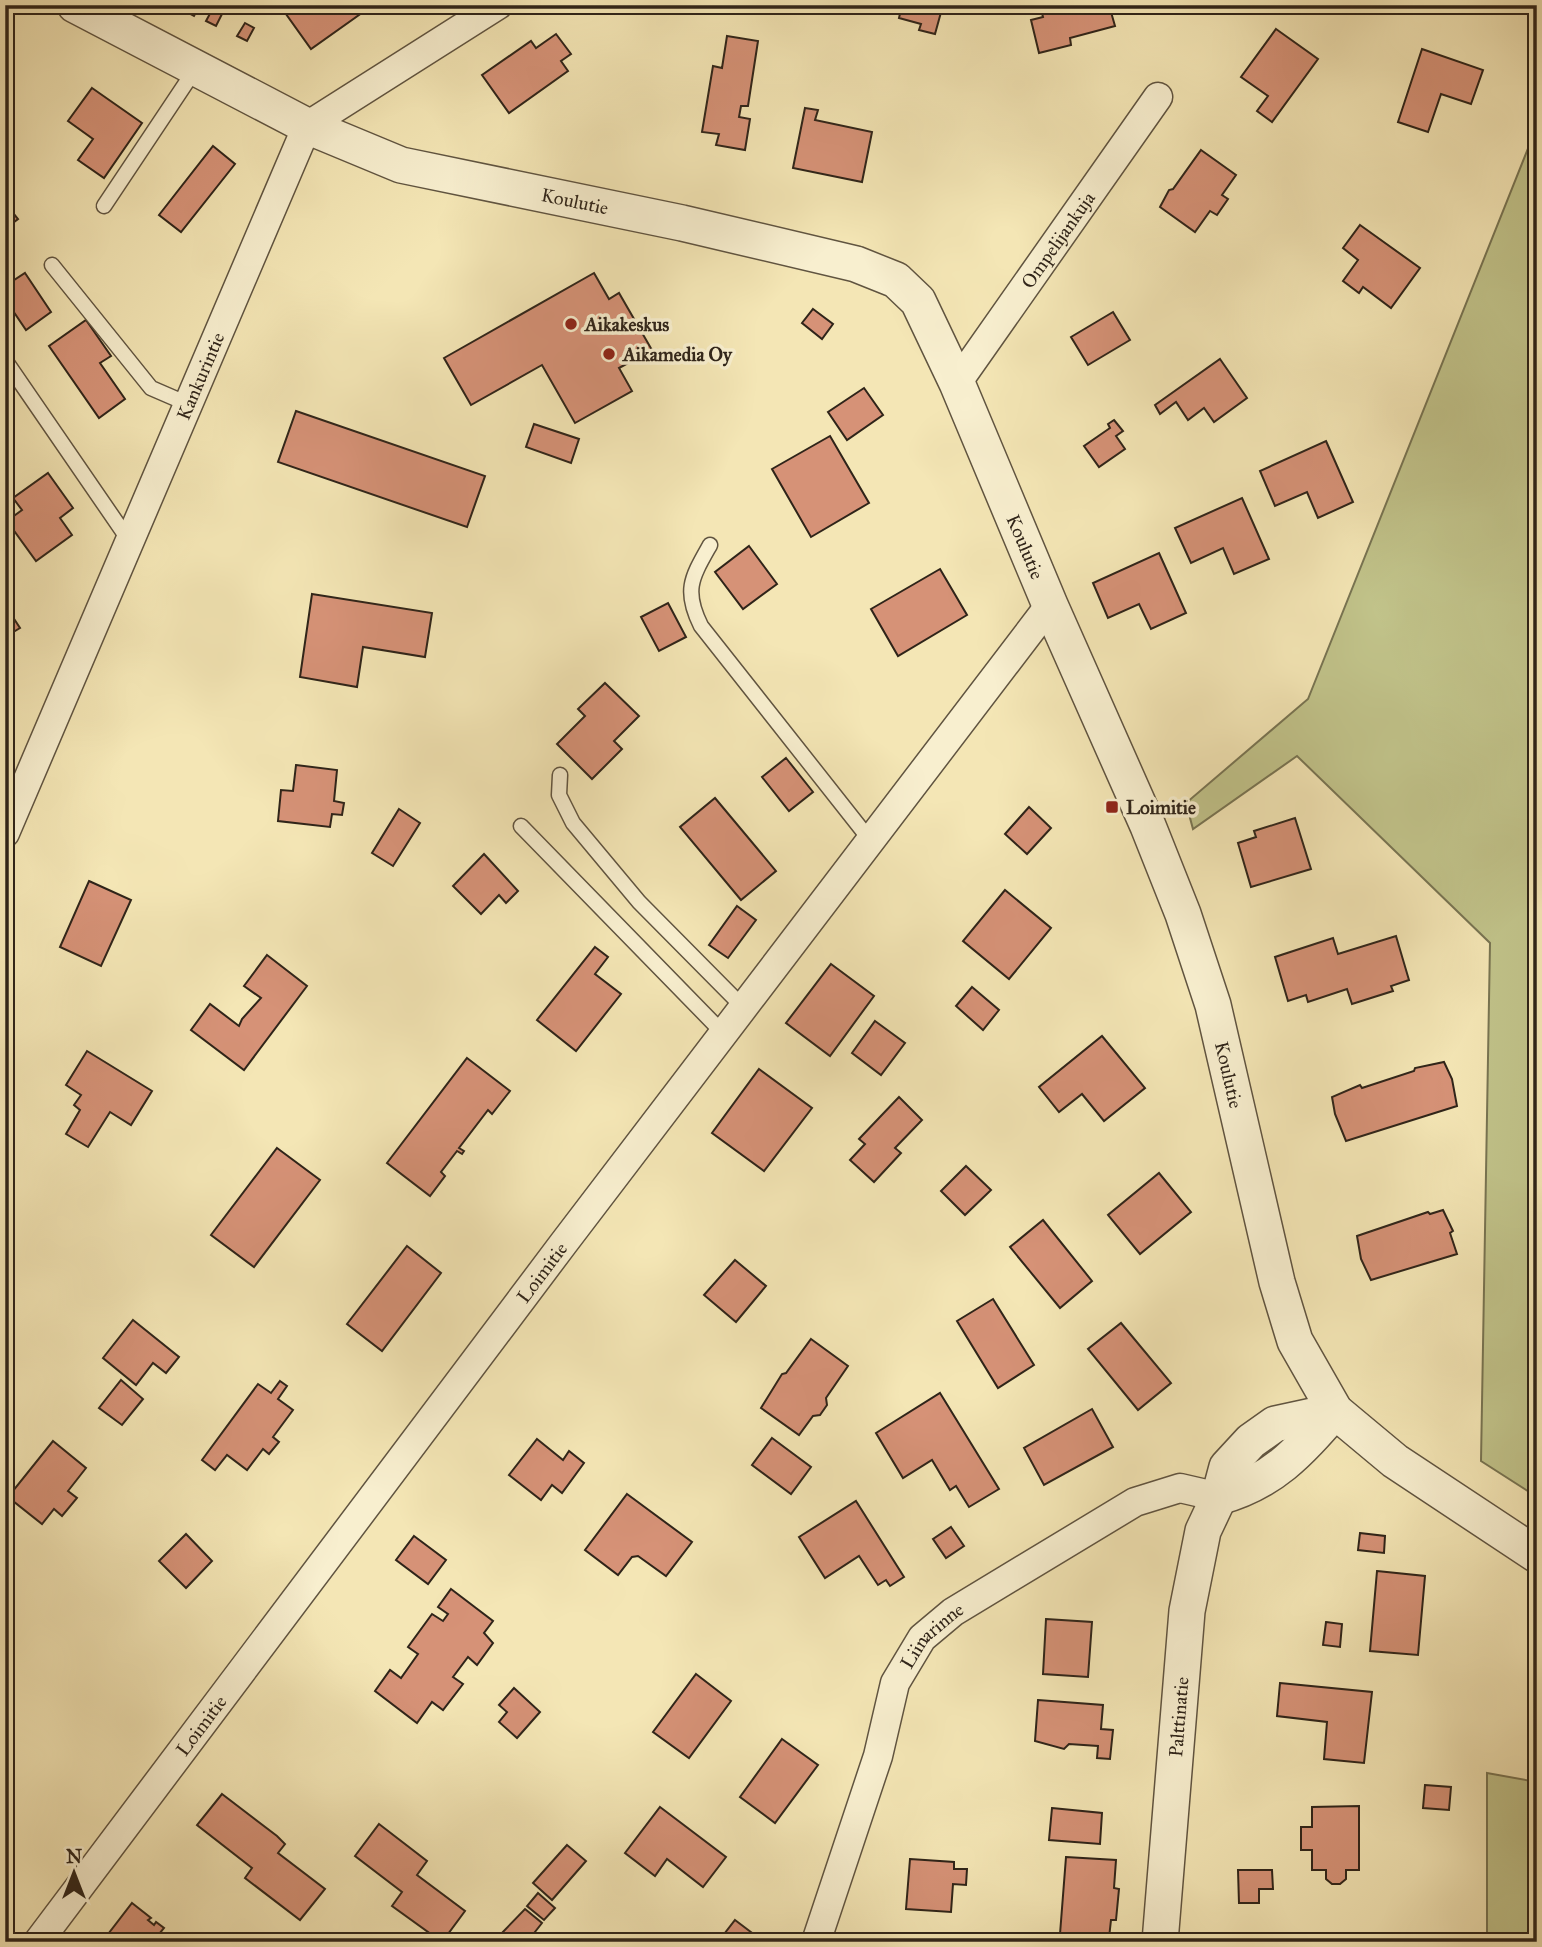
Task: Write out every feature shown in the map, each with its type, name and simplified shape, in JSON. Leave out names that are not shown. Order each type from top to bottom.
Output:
[{"type":"street","name":"Koulutie","points":[[75,5],[307,126],[401,164],[682,223],[856,264],[896,280],[918,301],[957,383],[1050,605],[1148,826],[1183,914],[1213,1005],[1277,1282],[1294,1342],[1335,1411],[1395,1461],[1537,1555]]},
{"type":"street","points":[[307,126],[498,5]]},
{"type":"street","name":"Ompelijankuja","points":[[957,383],[1158,97]]},
{"type":"street","name":"Kankurintie","points":[[5,833],[13,789],[130,542],[307,126]]},
{"type":"street","name":"Loimitie","points":[[38,1942],[723,1033],[1050,605]]},
{"type":"street","points":[[1219,1497],[1246,1490],[1294,1457],[1335,1411]]},
{"type":"street","name":"Liinarinne","points":[[816,1942],[878,1756],[895,1683],[922,1638],[953,1612],[1135,1502],[1180,1488],[1219,1497]]},
{"type":"street","name":"Palttinatie","points":[[1160,1942],[1187,1611],[1203,1531],[1219,1497]]},
{"type":"lane","points":[[104,206],[196,68]]},
{"type":"lane","points":[[52,265],[151,388],[188,404]]},
{"type":"lane","points":[[5,360],[130,542]]},
{"type":"lane","points":[[710,545],[695,572],[690,591],[692,607],[701,625],[870,840]]},
{"type":"lane","points":[[560,775],[559,795],[573,823],[639,902],[743,1007]]},
{"type":"lane","points":[[521,826],[723,1033]]},
{"type":"green space","points":[[1537,126],[1537,1497],[1481,1461],[1490,943],[1297,756],[1193,829],[1186,803],[1308,699]]},
{"type":"green space","points":[[1487,1773],[1537,1782],[1537,1942],[1487,1942]]},
{"type":"building","points":[[188,5],[200,5],[194,16],[185,11]]},
{"type":"building","points":[[288,5],[291,11],[299,5],[373,5],[311,49],[281,7]]},
{"type":"building","points":[[902,5],[943,5],[935,34],[919,30],[921,24],[899,18]]},
{"type":"building","points":[[1040,5],[1109,5],[1115,26],[1070,38],[1071,45],[1039,53],[1031,20],[1043,17]]},
{"type":"building","points":[[213,8],[223,12],[216,26],[206,21]]},
{"type":"building","points":[[245,23],[254,28],[247,41],[237,36]]},
{"type":"building","points":[[1276,29],[1318,59],[1272,122],[1257,111],[1268,96],[1241,77]]},
{"type":"building","points":[[556,34],[571,54],[561,61],[568,71],[509,113],[482,75],[531,41],[536,48]]},
{"type":"building","points":[[727,36],[758,41],[748,106],[741,106],[739,117],[750,119],[745,150],[716,145],[719,134],[702,132],[713,66],[722,68]]},
{"type":"building","points":[[1422,49],[1483,70],[1471,104],[1441,94],[1428,132],[1398,122]]},
{"type":"building","points":[[92,88],[142,123],[104,178],[78,160],[93,139],[68,121]]},
{"type":"building","points":[[805,108],[818,110],[815,120],[872,132],[862,182],[793,168]]},
{"type":"building","points":[[213,146],[235,164],[181,232],[159,215]]},
{"type":"building","points":[[1201,150],[1236,175],[1222,195],[1228,199],[1217,215],[1210,211],[1195,232],[1160,207],[1169,190],[1173,189]]},
{"type":"building","points":[[5,203],[18,219],[5,229]]},
{"type":"building","points":[[1360,225],[1420,268],[1391,308],[1363,287],[1359,293],[1343,281],[1358,260],[1343,248]]},
{"type":"building","points":[[25,273],[51,312],[26,330],[5,299],[5,286]]},
{"type":"building","name":"Aikakeskus","points":[[594,273],[609,299],[619,293],[652,350],[619,368],[632,391],[575,423],[542,365],[471,405],[444,358]]},
{"type":"building","points":[[813,309],[833,324],[822,339],[802,323]]},
{"type":"building","points":[[1113,312],[1130,340],[1088,365],[1071,337]]},
{"type":"building","points":[[86,320],[111,356],[100,363],[125,399],[99,418],[49,346]]},
{"type":"building","points":[[1220,359],[1247,398],[1214,422],[1204,408],[1188,420],[1176,402],[1160,414],[1155,405]]},
{"type":"building","points":[[864,388],[883,415],[847,440],[828,412]]},
{"type":"building","points":[[296,411],[485,476],[467,527],[278,462]]},
{"type":"building","points":[[1114,420],[1123,431],[1116,436],[1125,449],[1099,467],[1084,446],[1110,428],[1108,424]]},
{"type":"building","points":[[534,424],[579,439],[571,463],[526,447]]},
{"type":"building","points":[[830,436],[869,503],[811,537],[772,469]]},
{"type":"building","points":[[1326,441],[1353,502],[1318,518],[1307,492],[1275,506],[1260,471]]},
{"type":"building","points":[[48,473],[73,508],[60,518],[72,535],[36,561],[7,521],[22,510],[13,498]]},
{"type":"building","points":[[1242,498],[1269,559],[1234,574],[1223,548],[1191,563],[1175,528]]},
{"type":"building","points":[[749,546],[777,584],[743,609],[715,572]]},
{"type":"building","points":[[1159,553],[1186,613],[1151,629],[1139,604],[1108,618],[1093,583]]},
{"type":"building","points":[[940,569],[967,615],[898,656],[871,609]]},
{"type":"building","points":[[312,594],[432,613],[425,657],[363,647],[357,687],[300,677]]},
{"type":"building","points":[[668,603],[686,637],[659,651],[641,617]]},
{"type":"building","points":[[5,605],[20,628],[5,637]]},
{"type":"building","points":[[605,683],[639,716],[614,741],[622,749],[592,779],[557,744],[585,716],[578,709]]},
{"type":"building","points":[[786,758],[813,792],[789,811],[762,777]]},
{"type":"building","points":[[296,765],[337,770],[334,801],[344,803],[342,815],[332,814],[330,827],[278,821],[281,790],[293,791]]},
{"type":"building","points":[[715,798],[776,871],[741,900],[680,827]]},
{"type":"building","points":[[1029,807],[1051,828],[1027,854],[1005,834]]},
{"type":"building","points":[[399,809],[420,823],[393,866],[372,853]]},
{"type":"building","points":[[1295,818],[1311,869],[1251,887],[1238,843],[1256,837],[1254,831]]},
{"type":"building","points":[[484,854],[518,891],[506,903],[499,895],[481,914],[453,886]]},
{"type":"building","points":[[89,881],[131,900],[101,966],[60,947]]},
{"type":"building","points":[[1005,890],[1051,928],[1009,979],[963,941]]},
{"type":"building","points":[[737,906],[756,920],[728,958],[709,945]]},
{"type":"building","points":[[1396,936],[1409,980],[1391,986],[1393,991],[1352,1004],[1347,989],[1308,1002],[1306,995],[1288,1001],[1275,957],[1333,938],[1338,954]]},
{"type":"building","points":[[595,947],[608,957],[595,974],[621,994],[576,1051],[537,1020]]},
{"type":"building","points":[[267,955],[307,986],[244,1070],[191,1030],[210,1004],[239,1026],[261,998],[244,986]]},
{"type":"building","points":[[831,964],[874,996],[830,1056],[786,1023]]},
{"type":"building","points":[[972,987],[999,1010],[983,1030],[956,1006]]},
{"type":"building","points":[[875,1021],[905,1043],[881,1075],[852,1053]]},
{"type":"building","points":[[1102,1036],[1145,1088],[1104,1121],[1082,1094],[1059,1112],[1039,1087]]},
{"type":"building","points":[[87,1051],[152,1091],[131,1125],[110,1112],[88,1147],[66,1134],[80,1110],[74,1105],[81,1095],[66,1085]]},
{"type":"building","points":[[467,1058],[510,1091],[492,1114],[488,1110],[459,1148],[464,1151],[462,1154],[457,1151],[441,1172],[445,1176],[430,1196],[387,1163]]},
{"type":"building","points":[[1444,1062],[1452,1079],[1457,1106],[1346,1141],[1335,1114],[1332,1097],[1360,1085],[1362,1088],[1414,1071],[1415,1068]]},
{"type":"building","points":[[759,1069],[812,1108],[764,1171],[712,1133]]},
{"type":"building","points":[[899,1097],[922,1120],[895,1148],[901,1153],[874,1182],[850,1160],[865,1144],[859,1139]]},
{"type":"building","points":[[277,1148],[320,1180],[254,1267],[211,1235]]},
{"type":"building","points":[[966,1166],[991,1190],[965,1215],[941,1191]]},
{"type":"building","points":[[1159,1173],[1191,1212],[1140,1254],[1108,1215]]},
{"type":"building","points":[[1443,1210],[1453,1231],[1450,1233],[1457,1254],[1371,1280],[1361,1259],[1357,1236],[1428,1212],[1430,1214]]},
{"type":"building","points":[[1043,1220],[1092,1281],[1060,1308],[1010,1247]]},
{"type":"building","points":[[407,1246],[441,1273],[382,1351],[347,1324]]},
{"type":"building","points":[[735,1260],[766,1286],[736,1322],[704,1295]]},
{"type":"building","points":[[993,1299],[1034,1365],[998,1388],[957,1321]]},
{"type":"building","points":[[133,1320],[179,1357],[166,1373],[153,1363],[136,1385],[103,1358]]},
{"type":"building","points":[[1121,1323],[1171,1383],[1138,1410],[1088,1349]]},
{"type":"building","points":[[811,1339],[848,1366],[826,1398],[827,1405],[820,1415],[813,1416],[799,1435],[761,1408],[782,1374],[786,1373]]},
{"type":"building","points":[[121,1380],[143,1399],[122,1425],[99,1408]]},
{"type":"building","points":[[280,1381],[287,1386],[278,1399],[293,1410],[273,1437],[279,1442],[269,1454],[263,1449],[247,1470],[227,1455],[215,1470],[202,1460],[258,1384],[271,1393]]},
{"type":"building","points":[[940,1393],[999,1489],[969,1507],[956,1486],[950,1490],[932,1460],[903,1478],[876,1433]]},
{"type":"building","points":[[1092,1409],[1113,1447],[1044,1485],[1024,1448]]},
{"type":"building","points":[[772,1438],[811,1467],[791,1494],[752,1465]]},
{"type":"building","points":[[537,1439],[563,1460],[569,1451],[584,1463],[562,1493],[552,1485],[541,1500],[509,1475]]},
{"type":"building","points":[[53,1441],[86,1468],[68,1491],[77,1498],[62,1516],[54,1509],[42,1524],[8,1497]]},
{"type":"building","points":[[627,1494],[692,1542],[666,1576],[638,1556],[632,1557],[618,1575],[585,1550]]},
{"type":"building","points":[[856,1501],[904,1577],[890,1586],[886,1580],[878,1585],[859,1556],[825,1578],[799,1537]]},
{"type":"building","points":[[951,1527],[964,1546],[946,1558],[933,1539]]},
{"type":"building","points":[[1360,1533],[1385,1536],[1384,1553],[1358,1550]]},
{"type":"building","points":[[186,1534],[212,1561],[186,1588],[159,1561]]},
{"type":"building","points":[[414,1536],[446,1560],[428,1584],[396,1560]]},
{"type":"building","points":[[1377,1571],[1425,1576],[1418,1655],[1370,1651]]},
{"type":"building","points":[[451,1589],[493,1621],[484,1633],[493,1643],[477,1665],[468,1657],[453,1677],[463,1684],[443,1710],[432,1702],[417,1723],[375,1691],[390,1670],[401,1678],[418,1654],[408,1647],[432,1614],[443,1621],[448,1614],[438,1607]]},
{"type":"building","points":[[1046,1619],[1092,1622],[1088,1677],[1043,1674]]},
{"type":"building","points":[[1326,1622],[1342,1624],[1340,1647],[1323,1645]]},
{"type":"building","points":[[696,1674],[731,1701],[689,1758],[653,1732]]},
{"type":"building","points":[[1280,1683],[1372,1692],[1364,1763],[1324,1759],[1327,1722],[1277,1716]]},
{"type":"building","points":[[514,1688],[540,1712],[517,1738],[499,1722],[507,1712],[499,1705]]},
{"type":"building","points":[[1038,1700],[1103,1705],[1101,1729],[1113,1730],[1110,1759],[1097,1758],[1098,1746],[1069,1744],[1064,1749],[1035,1741]]},
{"type":"building","points":[[782,1739],[818,1765],[775,1823],[740,1797]]},
{"type":"building","points":[[1425,1785],[1451,1787],[1449,1810],[1423,1808]]},
{"type":"building","points":[[222,1794],[277,1836],[285,1844],[278,1853],[325,1889],[300,1920],[245,1878],[252,1868],[197,1825]]},
{"type":"building","points":[[1359,1806],[1359,1870],[1346,1870],[1346,1879],[1340,1884],[1332,1884],[1326,1879],[1326,1870],[1312,1870],[1312,1850],[1301,1850],[1301,1827],[1312,1827],[1312,1807]]},
{"type":"building","points":[[660,1807],[726,1857],[703,1887],[667,1859],[655,1876],[625,1853]]},
{"type":"building","points":[[1052,1808],[1102,1813],[1100,1844],[1049,1840]]},
{"type":"building","points":[[379,1824],[427,1861],[417,1875],[465,1911],[442,1942],[392,1906],[402,1892],[355,1856]]},
{"type":"building","points":[[567,1845],[586,1861],[552,1900],[533,1883]]},
{"type":"building","points":[[1066,1857],[1116,1860],[1114,1888],[1119,1889],[1116,1920],[1111,1920],[1109,1938],[1060,1934]]},
{"type":"building","points":[[910,1859],[954,1862],[954,1869],[967,1869],[966,1885],[953,1884],[951,1912],[906,1909]]},
{"type":"building","points":[[1238,1870],[1272,1870],[1273,1889],[1259,1889],[1259,1903],[1239,1903]]},
{"type":"building","points":[[538,1893],[555,1908],[544,1920],[527,1906]]},
{"type":"building","points":[[132,1903],[151,1918],[148,1920],[154,1925],[156,1922],[164,1928],[155,1939],[159,1942],[102,1942]]},
{"type":"building","points":[[525,1909],[542,1923],[527,1942],[508,1942],[500,1935]]},
{"type":"building","points":[[735,1920],[764,1942],[718,1942]]},
{"type":"place","name":"Aikakeskus","points":[[571,324]]},
{"type":"place","name":"Aikamedia Oy","points":[[609,354]]},
{"type":"place","name":"Loimitie","points":[[1112,807]]}]
